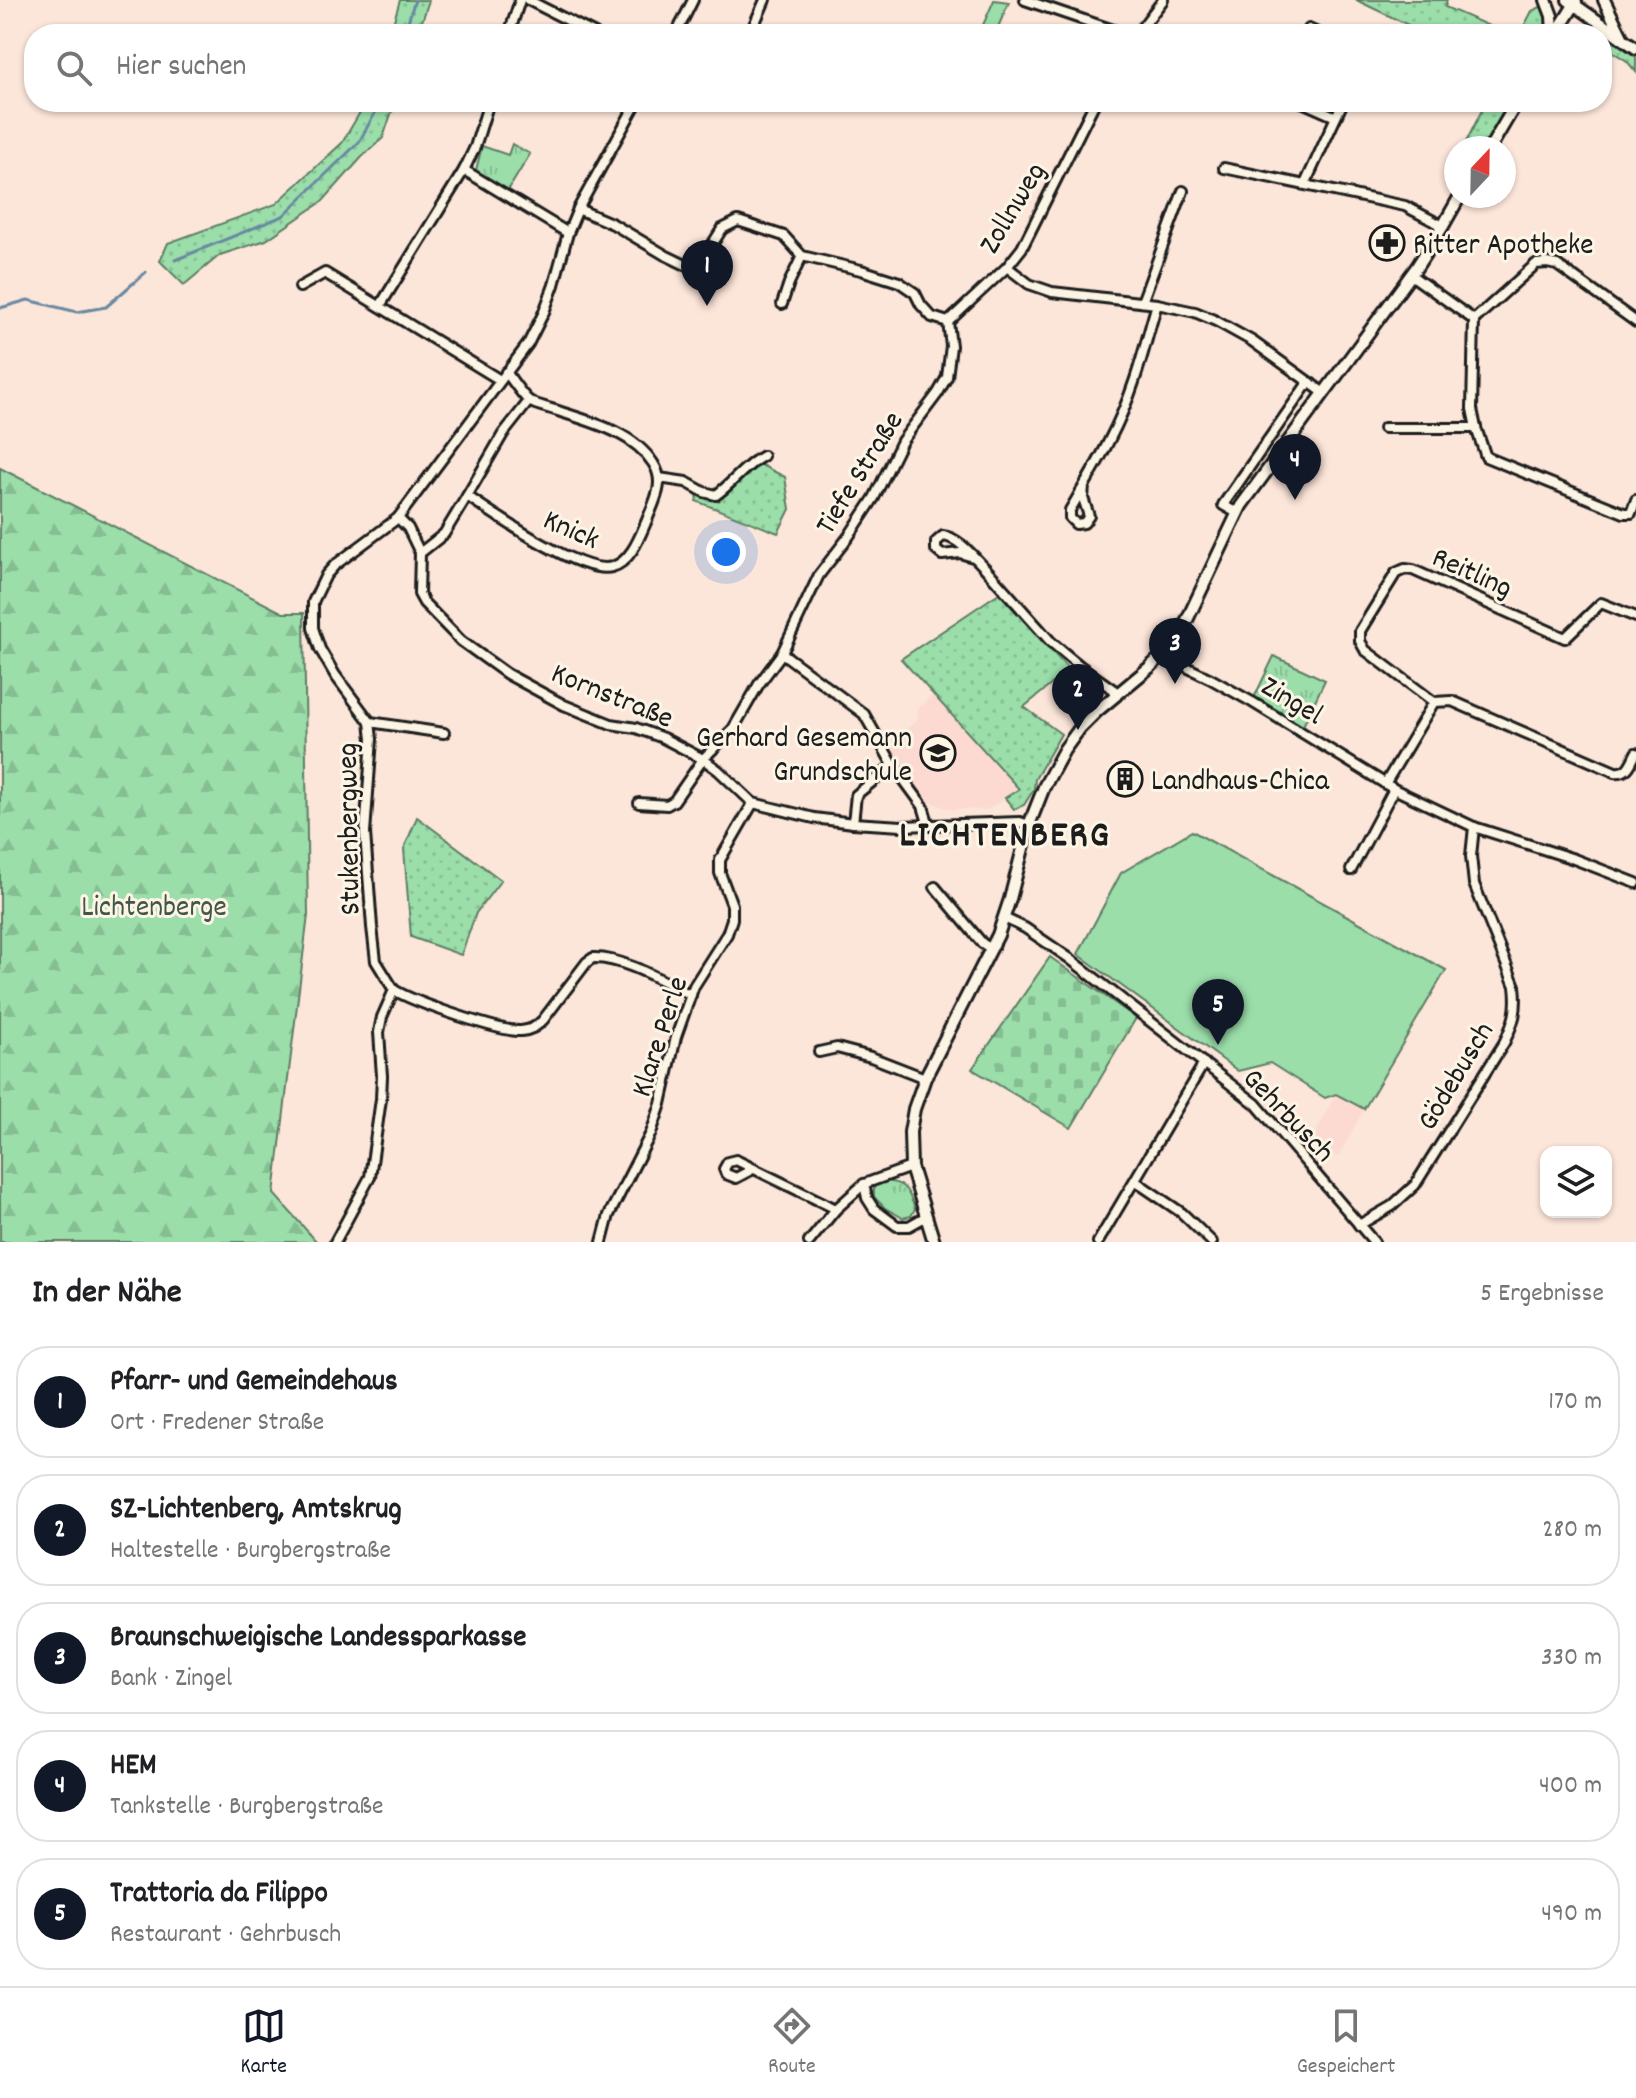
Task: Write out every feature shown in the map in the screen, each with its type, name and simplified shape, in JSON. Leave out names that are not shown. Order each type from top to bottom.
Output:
[{"type":"street","points":[[512,24],[520,0]]},
{"type":"street","points":[[528,0],[575,24]]},
{"type":"street","points":[[683,24],[693,0]]},
{"type":"street","points":[[754,24],[765,0]]},
{"type":"street","points":[[1025,0],[1096,24]]},
{"type":"street","points":[[1145,24],[1163,0]]},
{"type":"street","points":[[1546,0],[1553,24]]},
{"type":"street","points":[[1604,0],[1623,39]]},
{"type":"street","points":[[1560,24],[1573,1],[1603,24]]},
{"type":"street","points":[[1612,31],[1636,48]]},
{"type":"street","points":[[380,306],[464,170],[486,112]]},
{"type":"street","name":"Stukenbergweg","points":[[394,990],[376,961],[372,927],[365,833],[372,739],[370,722],[320,649],[313,628],[313,602],[326,575],[335,565],[398,518],[528,344],[554,285],[578,209],[631,112]]},
{"type":"street","name":"Zollnweg","points":[[948,322],[1007,267],[1022,248],[1090,112]]},
{"type":"street","points":[[1325,112],[1336,117]]},
{"type":"street","points":[[1305,184],[1338,112]]},
{"type":"street","points":[[1497,136],[1511,112]]},
{"type":"street","points":[[1224,168],[1405,206],[1443,226]]},
{"type":"street","points":[[464,170],[568,233]]},
{"type":"street","points":[[1142,302],[1183,191]]},
{"type":"street","points":[[934,1242],[911,1167],[910,1132],[914,1109],[925,1078],[1004,918],[1029,825],[1044,787],[1073,737],[1097,711],[1165,653],[1187,620],[1237,513],[1411,275],[1453,208]]},
{"type":"street","points":[[578,209],[613,224],[696,270],[722,229],[738,221],[784,236],[802,256],[899,282],[910,289],[928,314],[936,320],[948,322]]},
{"type":"street","points":[[782,304],[802,256]]},
{"type":"street","points":[[1636,322],[1557,265],[1536,264],[1474,320],[1472,409],[1486,457],[1624,513],[1631,513],[1636,500]]},
{"type":"street","points":[[1007,267],[1041,289],[1195,312],[1252,341],[1324,393]]},
{"type":"street","points":[[300,287],[325,273],[503,376],[529,401],[628,439],[655,465],[659,478],[686,482],[716,495],[743,469],[763,456]]},
{"type":"street","points":[[1411,275],[1474,320]]},
{"type":"street","points":[[1084,486],[1124,409],[1157,304]]},
{"type":"street","name":"Tiefe Straße","points":[[639,803],[671,803],[703,759],[733,729],[759,684],[782,653],[819,575],[874,498],[902,441],[947,377],[951,346],[948,322]]},
{"type":"street","points":[[1237,513],[1223,505],[1305,387],[1311,383]]},
{"type":"street","points":[[398,518],[408,528],[420,553],[444,534],[490,453],[529,401]]},
{"type":"street","points":[[1384,428],[1476,428]]},
{"type":"street","name":"Knick","points":[[467,496],[531,537],[566,555],[595,568],[612,568],[627,559],[659,492],[659,478]]},
{"type":"street","name":"Kornstraße","points":[[420,553],[419,594],[461,641],[507,674],[564,705],[611,724],[636,728],[663,738],[703,759],[753,803],[814,818],[853,823],[929,826],[1012,822],[1029,825]]},
{"type":"street","points":[[973,557],[1051,642],[1118,693]]},
{"type":"street","name":"Reitling","points":[[1636,617],[1601,603],[1565,638],[1405,569],[1396,573],[1360,631],[1360,641],[1365,650],[1434,702],[1452,701],[1615,772],[1627,770],[1636,753]]},
{"type":"street","points":[[782,653],[864,714],[893,765],[923,806],[929,826]]},
{"type":"street","name":"Zingel","points":[[1165,653],[1172,660],[1252,702],[1394,789],[1474,827],[1636,883]]},
{"type":"street","points":[[1385,784],[1434,702]]},
{"type":"street","points":[[370,722],[444,733]]},
{"type":"street","points":[[853,823],[856,795],[893,765]]},
{"type":"street","points":[[1351,870],[1394,789]]},
{"type":"street","name":"Klare Perle","points":[[602,1242],[609,1215],[651,1133],[676,1037],[694,986],[727,934],[732,905],[720,873],[720,860],[753,803]]},
{"type":"street","name":"Gödebusch","points":[[1359,1225],[1392,1206],[1415,1185],[1514,1022],[1517,1003],[1515,986],[1474,884],[1471,856],[1474,827]]},
{"type":"street","points":[[935,887],[982,943],[991,949]]},
{"type":"street","name":"Gehrbusch","points":[[1004,918],[1025,928],[1069,958],[1256,1104],[1374,1242]]},
{"type":"street","points":[[335,1242],[370,1177],[381,1099],[379,1032],[394,990],[425,1004],[515,1031],[534,1028],[543,1020],[593,958],[615,961],[691,995]]},
{"type":"street","points":[[819,1052],[837,1048],[871,1057],[925,1078]]},
{"type":"street","points":[[1098,1242],[1204,1063]]},
{"type":"street","points":[[809,1242],[836,1209],[864,1184],[911,1167]]},
{"type":"street","points":[[753,1169],[836,1209]]},
{"type":"street","points":[[1135,1181],[1182,1213],[1212,1242]]},
{"type":"street","points":[[864,1184],[867,1198],[874,1209],[897,1226],[909,1226],[925,1217]]},
{"type":"street","points":[[342,1229],[345,1242]]},
{"type":"shaded area","name":"Gerhard Gesemann Grundschule","points":[[933,695],[1019,790],[986,810],[950,809],[925,800],[885,745],[918,720],[917,709]]},
{"type":"shaded area","points":[[1336,1094],[1364,1109],[1338,1157],[1311,1142]]},
{"type":"green space","points":[[400,0],[429,0],[421,24],[393,24]]},
{"type":"green space","points":[[994,0],[1009,2],[999,24],[983,24]]},
{"type":"green space","points":[[1356,0],[1447,0],[1445,7],[1485,24],[1406,24]]},
{"type":"green space","points":[[1547,4],[1558,13],[1552,24],[1525,24],[1532,11]]},
{"type":"green space","points":[[1612,40],[1636,57],[1636,72],[1627,61],[1612,51]]},
{"type":"green space","points":[[360,112],[392,112],[383,138],[323,201],[266,240],[220,255],[184,285],[160,261],[168,243],[276,204],[342,143]]},
{"type":"green space","points":[[1481,112],[1504,112],[1491,136],[1469,136]]},
{"type":"green space","points":[[512,144],[530,154],[507,192],[476,170],[482,146],[508,155]]},
{"type":"green space","points":[[757,463],[785,477],[790,509],[778,533],[696,501],[699,493],[711,498],[724,494]]},
{"type":"green space","name":"Lichtenberge","points":[[0,468],[283,613],[304,613],[308,915],[274,1194],[317,1242],[0,1242]]},
{"type":"green space","points":[[999,593],[1069,670],[1024,707],[1061,734],[1024,805],[1014,809],[1005,798],[1019,789],[901,659]]},
{"type":"green space","points":[[1274,656],[1325,680],[1301,730],[1253,700]]},
{"type":"green space","points":[[417,817],[501,880],[476,913],[461,955],[411,937],[404,849]]},
{"type":"green space","points":[[1192,831],[1446,970],[1364,1109],[1336,1094],[1325,1098],[1270,1063],[1238,1071],[1078,954],[1121,873]]},
{"type":"green space","points":[[1050,957],[1136,1018],[1071,1128],[972,1069]]},
{"type":"green space","points":[[883,1181],[905,1188],[915,1209],[911,1216],[903,1218],[885,1208],[874,1197],[874,1186]]},
{"type":"waterway","points":[[407,24],[415,0]]},
{"type":"waterway","points":[[175,260],[283,216],[359,142],[376,112]]},
{"type":"waterway","points":[[0,308],[28,300],[77,312],[106,307],[146,272]]},
{"type":"place","name":"Ritter Apotheke","points":[[1387,243]]},
{"type":"place","name":"Pfarr- und Gemeindehaus","points":[[707,306]]},
{"type":"place","name":"HEM","points":[[1295,500]]},
{"type":"place","name":"Braunschweigische Landessparkasse","points":[[1175,684]]},
{"type":"place","name":"SZ-Lichtenberg, Amtskrug","points":[[1078,730]]},
{"type":"place","name":"Gerhard Gesemann Grundschule","points":[[938,753]]},
{"type":"place","name":"Landhaus-Chica","points":[[1125,779]]},
{"type":"place","name":"Trattoria da Filippo","points":[[1218,1045]]},
{"type":"district","name":"LICHTENBERG","points":[[1005,832]]}]
